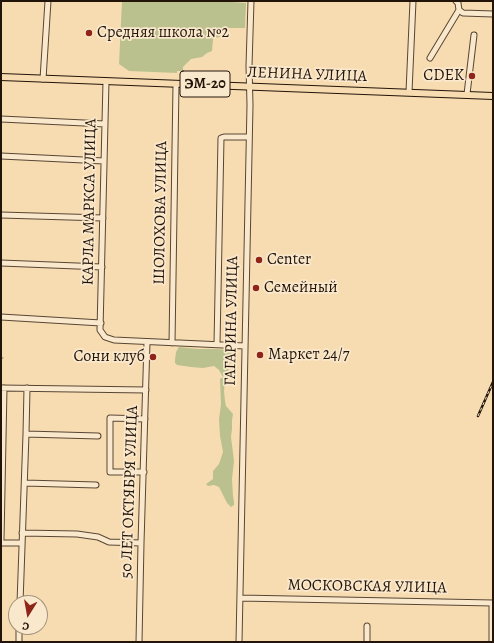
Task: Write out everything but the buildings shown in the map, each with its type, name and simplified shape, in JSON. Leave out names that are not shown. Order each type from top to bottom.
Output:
[{"type":"main road","name":"ЛЕНИНА УЛИЦА","points":[[1,77],[493,96]]},
{"type":"street","points":[[43,79],[48,1]]},
{"type":"street","name":"ГАГАРИНА УЛИЦА","points":[[239,642],[251,1]]},
{"type":"street","points":[[409,92],[413,1]]},
{"type":"street","points":[[456,1],[461,11]]},
{"type":"street","points":[[461,11],[493,14]]},
{"type":"street","points":[[430,58],[461,11]]},
{"type":"street","points":[[467,94],[474,34]]},
{"type":"street","name":"КАРЛА МАРКСА УЛИЦА","points":[[101,323],[106,81]]},
{"type":"street","name":"ШОЛОХОВА УЛИЦА","points":[[172,343],[176,84]]},
{"type":"street","points":[[1,119],[105,124]]},
{"type":"street","points":[[218,344],[221,138],[249,137]]},
{"type":"street","points":[[1,156],[104,160]]},
{"type":"street","points":[[1,215],[103,218]]},
{"type":"street","points":[[1,263],[102,267]]},
{"type":"street","points":[[1,317],[101,323],[100,330],[105,337],[114,340],[245,346]]},
{"type":"street","name":"50 ЛЕТ ОКТЯБРЯ УЛИЦА","points":[[139,642],[147,342]]},
{"type":"street","points":[[22,543],[1,542],[3,388],[146,390]]},
{"type":"street","points":[[20,595],[25,483],[26,388]]},
{"type":"street","points":[[144,472],[110,472],[110,418],[145,419]]},
{"type":"street","points":[[26,434],[98,436]]},
{"type":"street","points":[[25,483],[96,485]]},
{"type":"street","points":[[22,533],[77,534],[98,537],[109,542],[141,543]]},
{"type":"street","name":"МОСКОВСКАЯ УЛИЦА","points":[[240,598],[493,603]]},
{"type":"street","points":[[492,642],[493,603]]},
{"type":"street","points":[[367,626],[367,642]]},
{"type":"green space","points":[[122,1],[218,1],[246,3],[245,28],[223,28],[220,37],[214,38],[213,40],[212,51],[202,57],[191,59],[183,67],[183,71],[177,71],[177,73],[129,71],[119,64]]},
{"type":"green space","points":[[179,347],[231,350],[235,353],[226,374],[224,391],[226,406],[233,414],[231,437],[234,461],[232,479],[234,505],[231,507],[227,503],[219,487],[214,485],[208,486],[206,484],[213,479],[213,471],[219,464],[223,452],[219,419],[221,404],[220,379],[223,377],[219,370],[214,366],[203,368],[177,365],[175,360],[176,352]]},
{"type":"railway","points":[[478,416],[493,382]]},
{"type":"place","name":"Средняя школа №2","points":[[89,33]]},
{"type":"place","name":"CDEK","points":[[472,76]]},
{"type":"place","name":"Center","points":[[259,260]]},
{"type":"place","name":"Семейный","points":[[256,288]]},
{"type":"place","name":"Маркет 24/7","points":[[260,355]]},
{"type":"place","name":"Сони клуб","points":[[153,357]]}]
